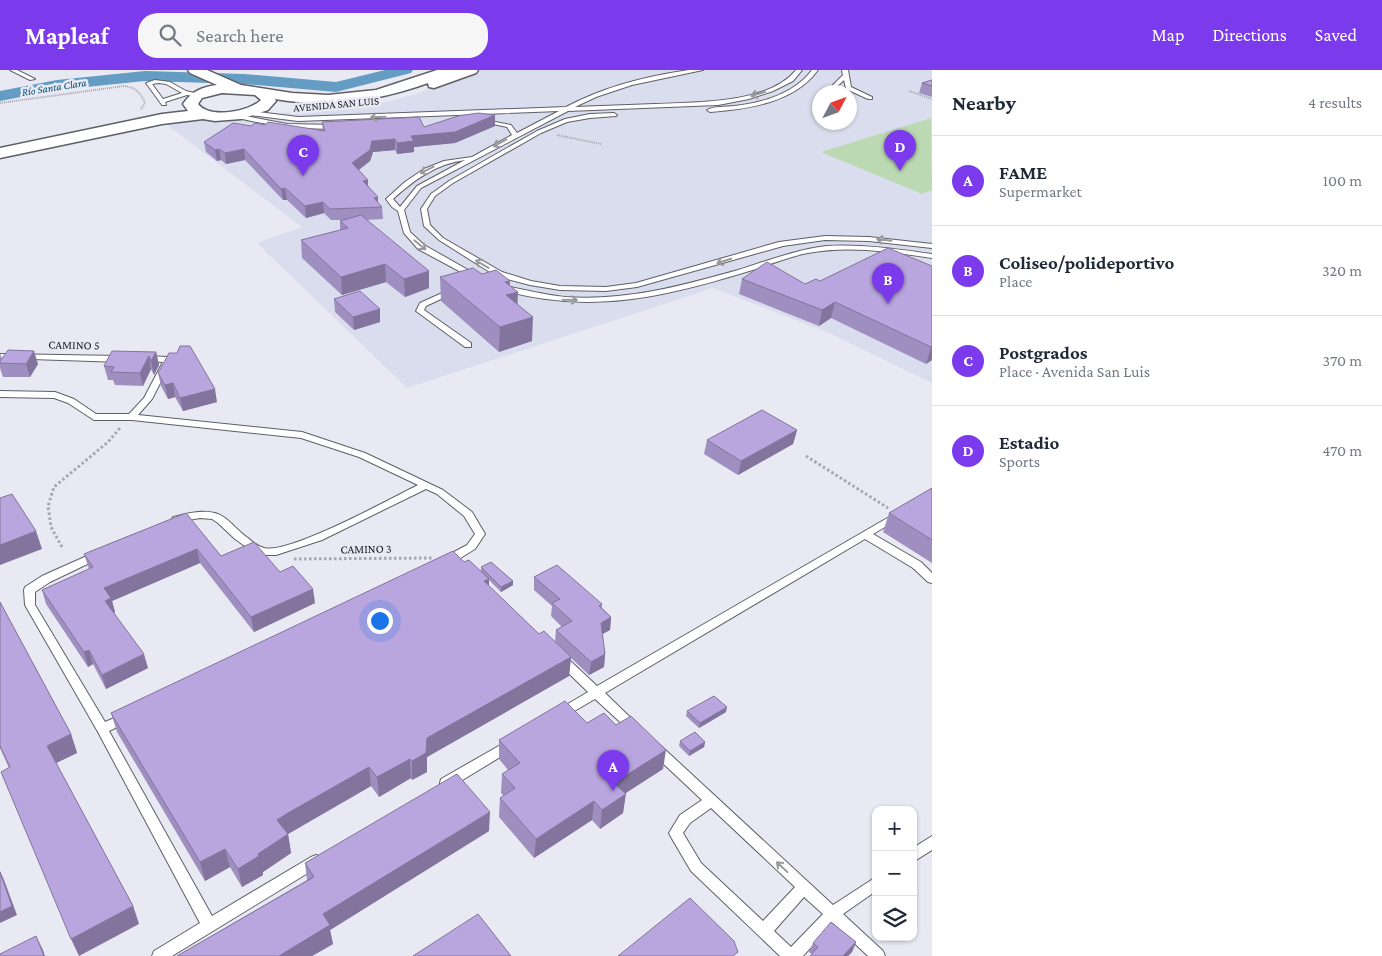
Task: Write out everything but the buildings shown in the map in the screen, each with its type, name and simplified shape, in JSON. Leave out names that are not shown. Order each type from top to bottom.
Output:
[{"type":"street","name":"AVENIDA SAN LUIS","points":[[236,88],[305,99],[350,98],[400,89],[449,70]]},
{"type":"street","name":"AVENIDA SAN LUIS","points":[[205,114],[247,113],[382,100],[419,90],[471,70]]},
{"type":"street","points":[[0,146],[157,114],[194,85],[220,82],[236,88]]},
{"type":"street","points":[[194,85],[236,88]]},
{"type":"street","points":[[194,85],[191,108],[196,112],[205,114]]},
{"type":"street","points":[[247,113],[267,105],[269,101],[266,95],[255,90]]},
{"type":"street","points":[[0,153],[162,119],[205,114]]},
{"type":"lane","points":[[13,70],[32,78]]},
{"type":"lane","points":[[468,345],[420,310],[423,305],[472,284],[421,247],[407,233],[402,210],[419,186],[515,135],[567,110],[581,100],[681,72],[700,70]]},
{"type":"lane","points":[[247,113],[287,118],[394,120],[542,110],[718,103],[749,97],[771,90],[790,80],[799,70]]},
{"type":"lane","points":[[816,70],[807,82],[787,94],[746,105],[718,110],[590,116],[565,121],[540,132],[451,182],[434,195],[424,209],[427,226],[441,239],[499,274],[530,283],[560,288],[606,289],[637,285],[782,244],[825,238],[868,238],[932,246]]},
{"type":"lane","points":[[836,85],[845,73]]},
{"type":"lane","points":[[157,82],[194,85],[163,103],[149,83],[157,82]]},
{"type":"lane","points":[[857,92],[870,98]]},
{"type":"lane","points":[[542,110],[565,121]]},
{"type":"lane","points":[[247,113],[281,126],[345,126]]},
{"type":"lane","points":[[330,118],[330,127]]},
{"type":"lane","points":[[402,123],[469,120],[496,122],[540,132]]},
{"type":"lane","points":[[496,122],[509,126],[515,135]]},
{"type":"lane","points":[[402,210],[394,206],[389,199],[414,176],[454,159],[473,157]]},
{"type":"lane","points":[[498,286],[560,300],[606,300],[646,297],[712,280],[809,250],[853,247],[890,249],[932,256]]},
{"type":"lane","points":[[490,278],[499,274]]},
{"type":"lane","points":[[637,285],[646,297]]},
{"type":"lane","name":"CAMINO 5","points":[[0,356],[129,359]]},
{"type":"lane","points":[[132,417],[148,399],[168,360],[138,359]]},
{"type":"lane","points":[[0,394],[55,395],[71,401],[94,417],[132,417],[302,434],[362,454],[440,492],[468,514],[480,534],[458,561],[437,566]]},
{"type":"lane","points":[[165,524],[174,520],[206,514],[223,520],[232,531],[254,547],[266,553],[280,552],[303,544],[426,485]]},
{"type":"lane","points":[[546,723],[903,513]]},
{"type":"lane","points":[[866,535],[917,566],[932,579]]},
{"type":"lane","points":[[105,551],[46,579],[29,590],[30,605],[102,729],[209,925]]},
{"type":"lane","points":[[554,652],[878,956]]},
{"type":"lane","points":[[102,729],[138,712]]},
{"type":"lane","points":[[436,789],[520,738]]},
{"type":"lane","points":[[711,801],[686,818],[676,833],[696,867],[763,932],[791,956],[832,914],[872,885]]},
{"type":"lane","points":[[917,853],[932,842]]},
{"type":"lane","points":[[158,956],[327,854]]},
{"type":"lane","points":[[763,932],[804,888]]},
{"type":"path","points":[[0,103],[124,86],[135,88],[144,101],[144,106],[136,111]]},
{"type":"path","points":[[908,91],[932,99]]},
{"type":"path","points":[[540,132],[601,144]]},
{"type":"path","points":[[62,547],[51,527],[48,506],[54,487],[108,442],[132,417]]},
{"type":"path","points":[[806,456],[903,513]]},
{"type":"path","name":"CAMINO 3","points":[[280,552],[294,559],[458,561]]},
{"type":"shaded area","points":[[480,70],[932,70],[932,383],[829,333],[713,288],[407,388],[257,243],[302,227],[166,124],[387,102],[413,95]]},
{"type":"green space","points":[[931,118],[932,190],[922,194],[821,152]]},
{"type":"waterway","name":"Río Santa Clara","points":[[0,96],[57,85],[145,76],[244,79],[336,87],[405,70]]},
{"type":"place","name":"Estadio","points":[[900,171]]},
{"type":"place","name":"Postgrados","points":[[303,176]]},
{"type":"place","name":"Coliseo/polideportivo","points":[[888,304]]},
{"type":"place","name":"FAME","points":[[613,791]]}]
